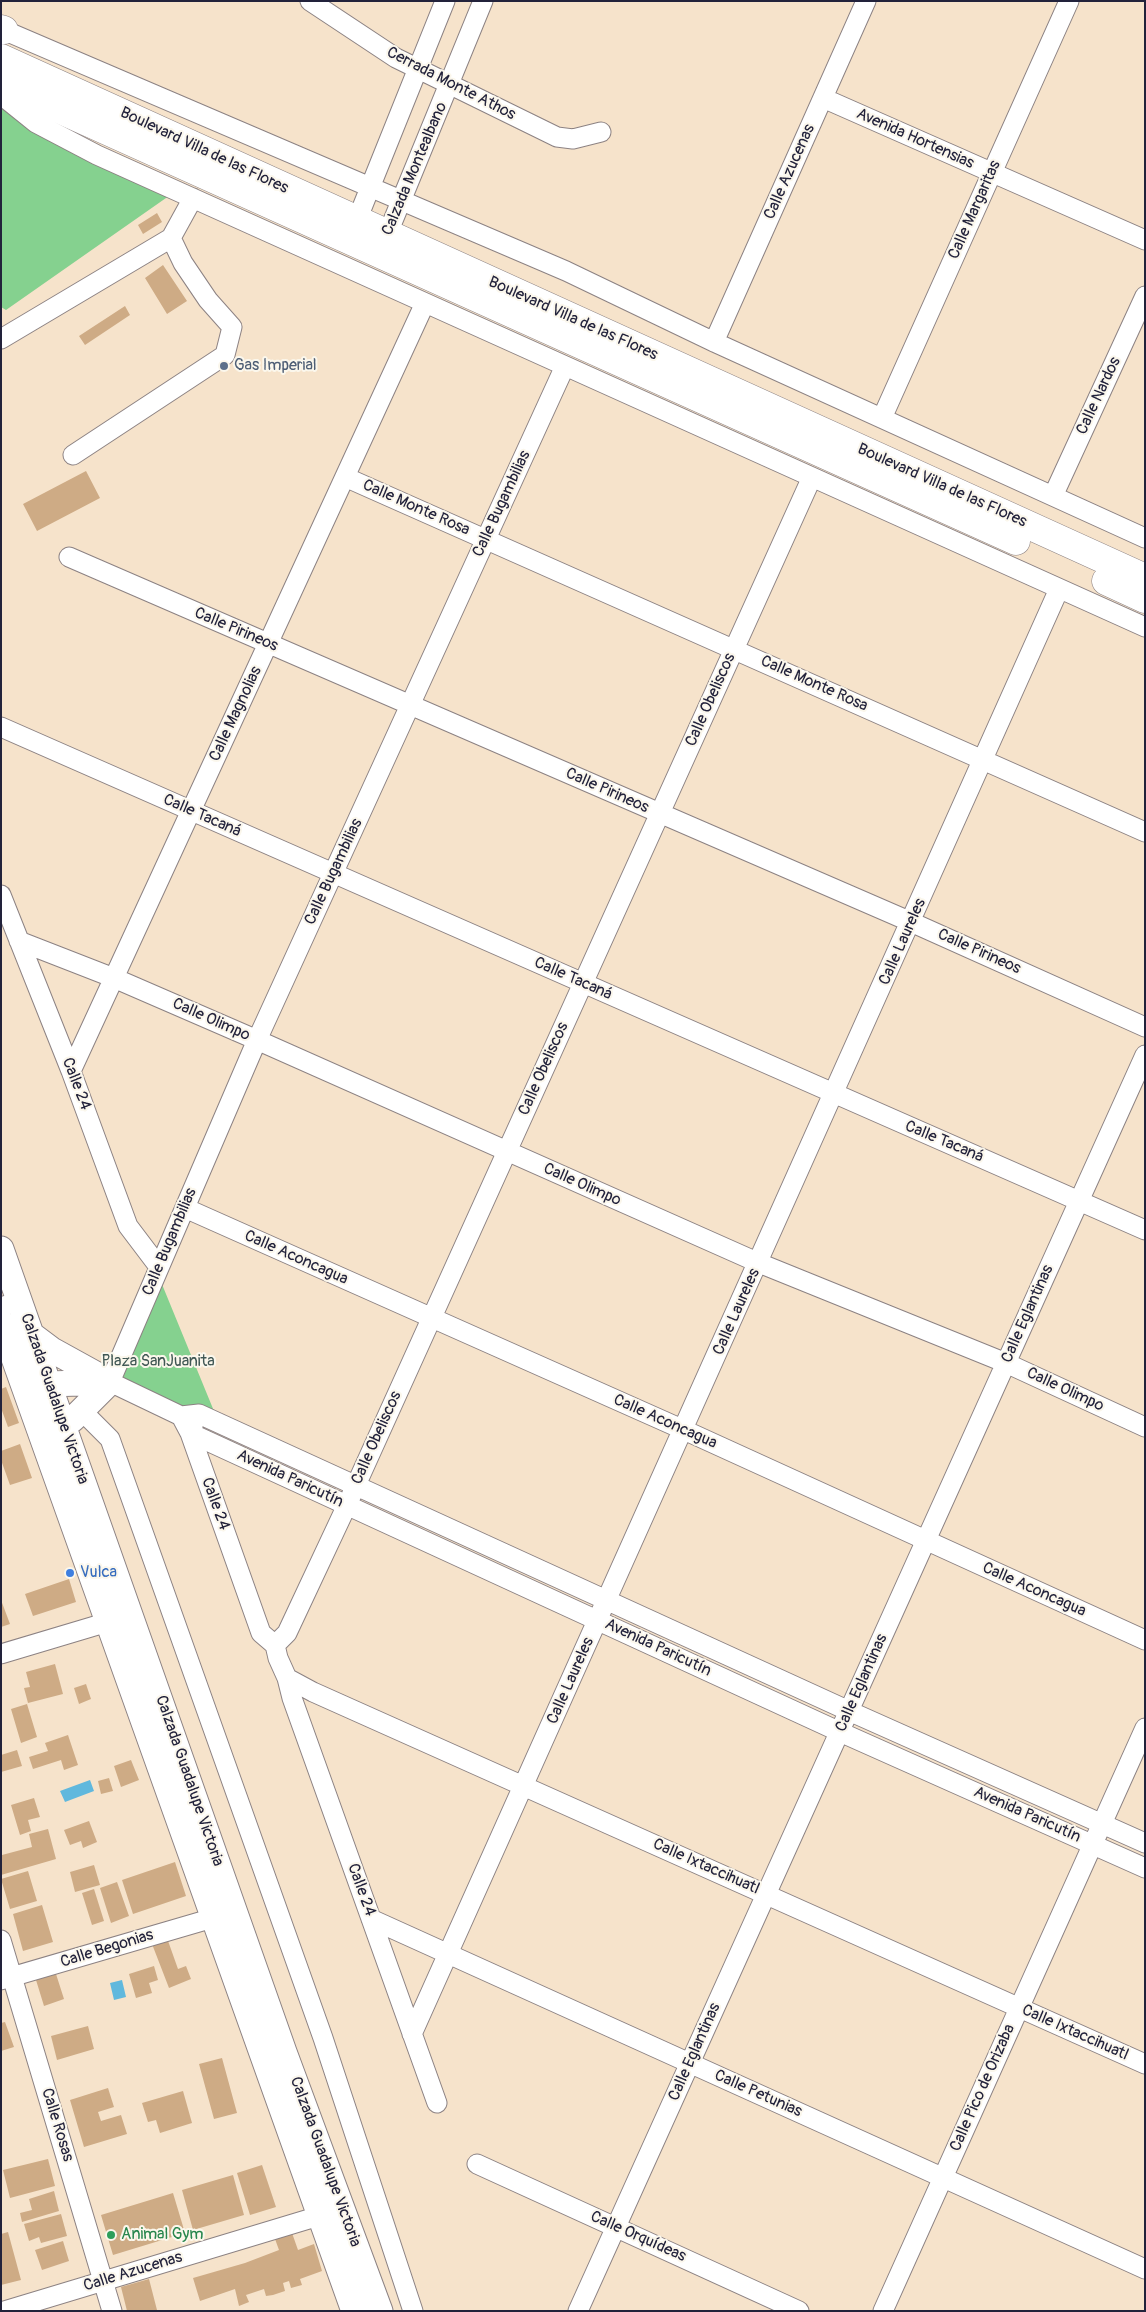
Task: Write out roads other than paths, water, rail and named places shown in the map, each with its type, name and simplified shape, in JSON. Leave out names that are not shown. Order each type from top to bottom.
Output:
[{"type":"highway","name":"Boulevard Villa de las Flores","points":[[1,58],[353,230]]},
{"type":"highway","name":"Boulevard Villa de las Flores","points":[[1,83],[353,230],[1145,578]]},
{"type":"highway","name":"Boulevard Villa de las Flores","points":[[384,244],[1145,598]]},
{"type":"main road","name":"Calzada Guadalupe Victoria","points":[[1,1249],[11,1304],[32,1335],[38,1388]]},
{"type":"main road","name":"Calzada Guadalupe Victoria","points":[[1,1322],[38,1388],[59,1437],[380,2311]]},
{"type":"main road","points":[[32,1335],[52,1350],[110,1382]]},
{"type":"main road","points":[[38,1388],[110,1382]]},
{"type":"main road","points":[[59,1437],[90,1419],[110,1382]]},
{"type":"main road","points":[[59,1437],[110,1382]]},
{"type":"main road","name":"Calzada Guadalupe Victoria","points":[[59,1437],[108,1622],[354,2311]]},
{"type":"street","name":"Cerrada Monte Athos","points":[[310,1],[396,58],[557,137],[573,140],[601,132]]},
{"type":"street","name":"Calzada Montealbano","points":[[353,230],[445,1]]},
{"type":"street","name":"Calzada Montealbano","points":[[384,244],[483,1]]},
{"type":"street","name":"Calle Azucenas","points":[[714,342],[866,1]]},
{"type":"street","name":"Calle Margaritas","points":[[882,418],[1069,1]]},
{"type":"street","points":[[2,29],[566,271],[714,342],[1145,538]]},
{"type":"street","points":[[1,95],[36,123],[97,155],[1145,627]]},
{"type":"street","name":"Avenida Hortensias","points":[[823,98],[1145,240]]},
{"type":"street","points":[[1,339],[172,238],[193,198]]},
{"type":"street","points":[[73,455],[226,355],[232,327],[208,300],[183,263],[172,238]]},
{"type":"street","name":"Calle Nardos","points":[[1053,496],[1145,296]]},
{"type":"street","name":"Calle Magnolias","points":[[71,1071],[425,303]]},
{"type":"street","name":"Calle Bugambilias","points":[[110,1382],[257,1040],[565,366]]},
{"type":"street","name":"Calle Monte Rosa","points":[[345,476],[1145,832]]},
{"type":"street","name":"Calle Obeliscos","points":[[276,1651],[287,1633],[356,1486],[812,477]]},
{"type":"street","name":"Calle Pirineos","points":[[69,557],[912,922],[1145,1027]]},
{"type":"street","name":"Calle Laureles","points":[[412,2034],[1060,589]]},
{"type":"street","name":"Calle Tacaná","points":[[1,727],[1145,1230]]},
{"type":"street","name":"Calle 24","points":[[1,895],[71,1071],[128,1226],[159,1267]]},
{"type":"street","name":"Calle Olimpo","points":[[19,940],[114,978],[257,1040],[759,1263],[1006,1363],[1145,1427]]},
{"type":"street","name":"Calle Eglantinas","points":[[578,2311],[1145,1055]]},
{"type":"street","name":"Calle Aconcagua","points":[[185,1208],[684,1430],[1145,1640]]},
{"type":"street","name":"Avenida Paricutín","points":[[110,1382],[356,1486],[849,1711],[1145,1843]]},
{"type":"street","points":[[190,1415],[190,1433]]},
{"type":"street","points":[[90,1419],[110,1439],[323,2038],[413,2311]]},
{"type":"street","name":"Calle 24","points":[[190,1433],[261,1633],[276,1651]]},
{"type":"street","name":"Avenida Paricutín","points":[[190,1433],[840,1732],[1145,1868]]},
{"type":"street","points":[[1,1654],[108,1622]]},
{"type":"street","points":[[276,1651],[287,1678]]},
{"type":"street","name":"Calle 24","points":[[287,1678],[292,1698],[437,2102]]},
{"type":"street","name":"Calle Ixtaccihuatl","points":[[287,1678],[313,1692],[1145,2064]]},
{"type":"street","name":"Calle Pico de Orizaba","points":[[883,2311],[1145,1728]]},
{"type":"street","name":"Calle Begonias","points":[[7,1979],[213,1918]]},
{"type":"street","name":"Calle Petunias","points":[[371,1919],[1145,2269]]},
{"type":"street","name":"Calle Rosas","points":[[1,1940],[7,1979],[112,2311]]},
{"type":"street","name":"Calle Orquídeas","points":[[477,2164],[799,2311]]},
{"type":"street","name":"Calle Azucenas","points":[[4,2311],[319,2216]]},
{"type":"water","points":[[90,1780],[94,1791],[65,1802],[60,1791]]},
{"type":"water","points":[[122,1980],[126,1997],[114,2000],[110,1983]]},
{"type":"place","name":"Gas Imperial","points":[[224,366]]},
{"type":"place","name":"Vulca","points":[[70,1573]]},
{"type":"place","name":"Animal Gym","points":[[111,2235]]},
{"type":"park label","name":"Plaza SanJuanita","points":[[158,1362]]}]
